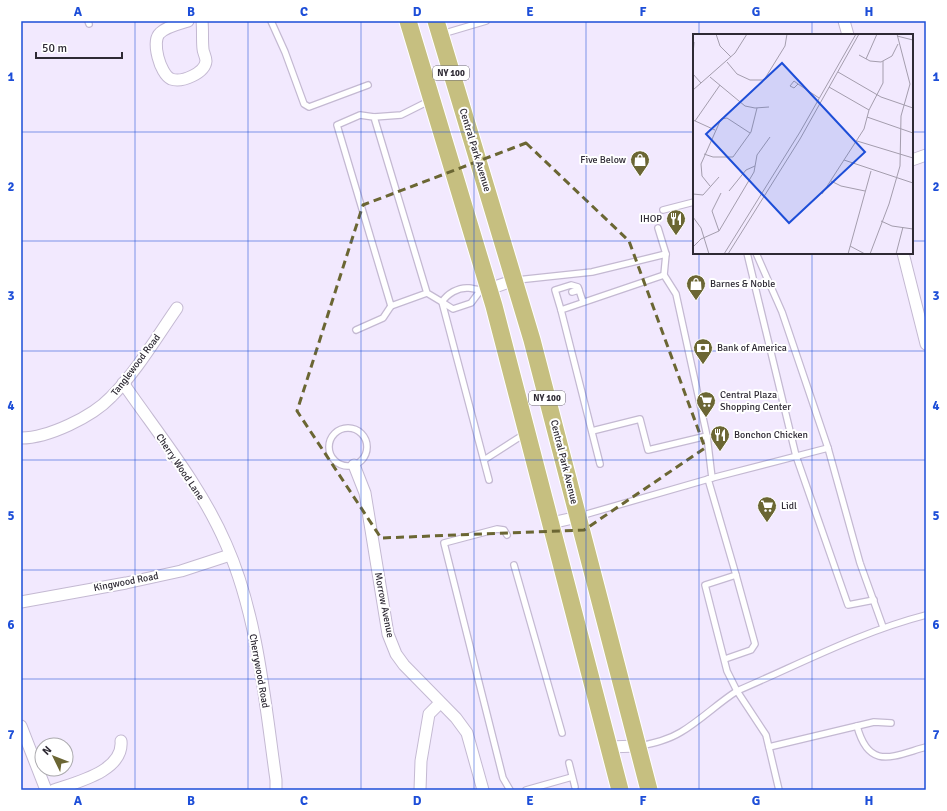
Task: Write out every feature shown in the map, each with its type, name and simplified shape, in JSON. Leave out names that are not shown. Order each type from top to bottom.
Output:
[{"type":"main road","name":"NY 100","points":[[408,21],[484,290],[528,432],[620,790]]},
{"type":"main road","name":"Central Park Avenue","points":[[438,28],[515,280],[649,790]]},
{"type":"street","points":[[188,21],[167,28],[160,33],[156,40],[161,68],[170,78],[177,80],[197,73],[203,68],[206,60],[203,50],[202,21]]},
{"type":"street","points":[[844,21],[848,34]]},
{"type":"street","points":[[913,160],[926,155]]},
{"type":"street","points":[[903,254],[926,344]]},
{"type":"street","points":[[484,290],[515,280]]},
{"type":"street","name":"Tanglewood Road","points":[[21,438],[47,435],[65,427],[110,398],[123,383],[177,308]]},
{"type":"street","name":"Cherry Wood Lane","points":[[123,383],[186,473],[211,513],[230,555]]},
{"type":"street","name":"Morrow Avenue","points":[[354,465],[365,493],[388,634],[396,654],[404,665],[460,722],[467,734],[483,790]]},
{"type":"street","points":[[551,523],[578,517]]},
{"type":"street","name":"Kingwood Road","points":[[21,602],[182,571],[230,555]]},
{"type":"street","name":"Cherrywood Road","points":[[230,555],[247,608],[259,663],[276,780],[276,790]]},
{"type":"street","points":[[420,790],[421,761],[429,714],[440,702]]},
{"type":"street","points":[[21,726],[23,740],[46,790]]},
{"type":"street","points":[[54,790],[81,781],[115,762],[122,749],[120,741]]},
{"type":"street","points":[[609,747],[637,746]]},
{"type":"lane","points":[[271,21],[285,52],[304,104],[309,107],[368,85]]},
{"type":"lane","points":[[438,28],[486,21]]},
{"type":"lane","points":[[392,306],[337,125],[360,115],[374,117],[401,115],[431,100]]},
{"type":"lane","points":[[374,117],[427,293],[453,309],[470,303],[484,290]]},
{"type":"lane","points":[[663,210],[693,202]]},
{"type":"lane","points":[[658,228],[666,254],[664,275],[676,294],[707,436],[710,479],[755,644],[752,650],[725,659]]},
{"type":"lane","points":[[515,280],[592,272],[666,254]]},
{"type":"lane","points":[[747,254],[796,456],[848,604],[874,600]]},
{"type":"lane","points":[[756,254],[782,312],[828,448],[860,564],[883,627]]},
{"type":"lane","points":[[561,310],[664,275]]},
{"type":"lane","points":[[583,302],[578,287],[571,284],[555,290],[560,296],[561,310],[600,464]]},
{"type":"lane","points":[[442,302],[448,294],[467,288],[484,290]]},
{"type":"lane","points":[[572,292],[579,290]]},
{"type":"lane","points":[[356,330],[383,318],[392,306],[427,293]]},
{"type":"lane","points":[[442,302],[489,480]]},
{"type":"lane","points":[[592,431],[640,419],[648,450],[707,436]]},
{"type":"lane","points":[[344,429],[356,430],[362,434],[367,445],[364,458],[354,465],[342,465],[333,458],[330,453],[330,447],[334,436],[344,429]]},
{"type":"lane","points":[[484,460],[528,432]]},
{"type":"lane","points":[[578,517],[710,479],[828,448]]},
{"type":"lane","points":[[507,535],[504,530],[497,529],[444,544],[503,778],[510,790]]},
{"type":"lane","points":[[514,565],[562,733]]},
{"type":"lane","points":[[736,575],[704,585],[728,671],[737,691],[761,724],[766,735],[779,790]]},
{"type":"lane","points":[[637,746],[661,741],[682,732],[720,702],[737,691],[883,627],[926,615]]},
{"type":"lane","points":[[769,747],[874,722],[891,723]]},
{"type":"lane","points":[[857,726],[859,733],[872,754],[884,758],[926,747]]},
{"type":"lane","points":[[569,763],[575,787]]},
{"type":"lane","points":[[526,790],[572,777]]},
{"type":"highlighted area","points":[[526,143],[629,241],[705,448],[584,530],[381,538],[297,411],[363,205]]},
{"type":"place","name":"Five Below","points":[[640,177]]},
{"type":"place","name":"IHOP","points":[[676,236]]},
{"type":"place","name":"Barnes & Noble","points":[[696,301]]},
{"type":"place","name":"Bank of America","points":[[703,365]]},
{"type":"place","name":"Central Plaza Shopping Center","points":[[706,418]]},
{"type":"place","name":"Bonchon Chicken","points":[[720,452]]},
{"type":"place","name":"Lidl","points":[[767,523]]}]
